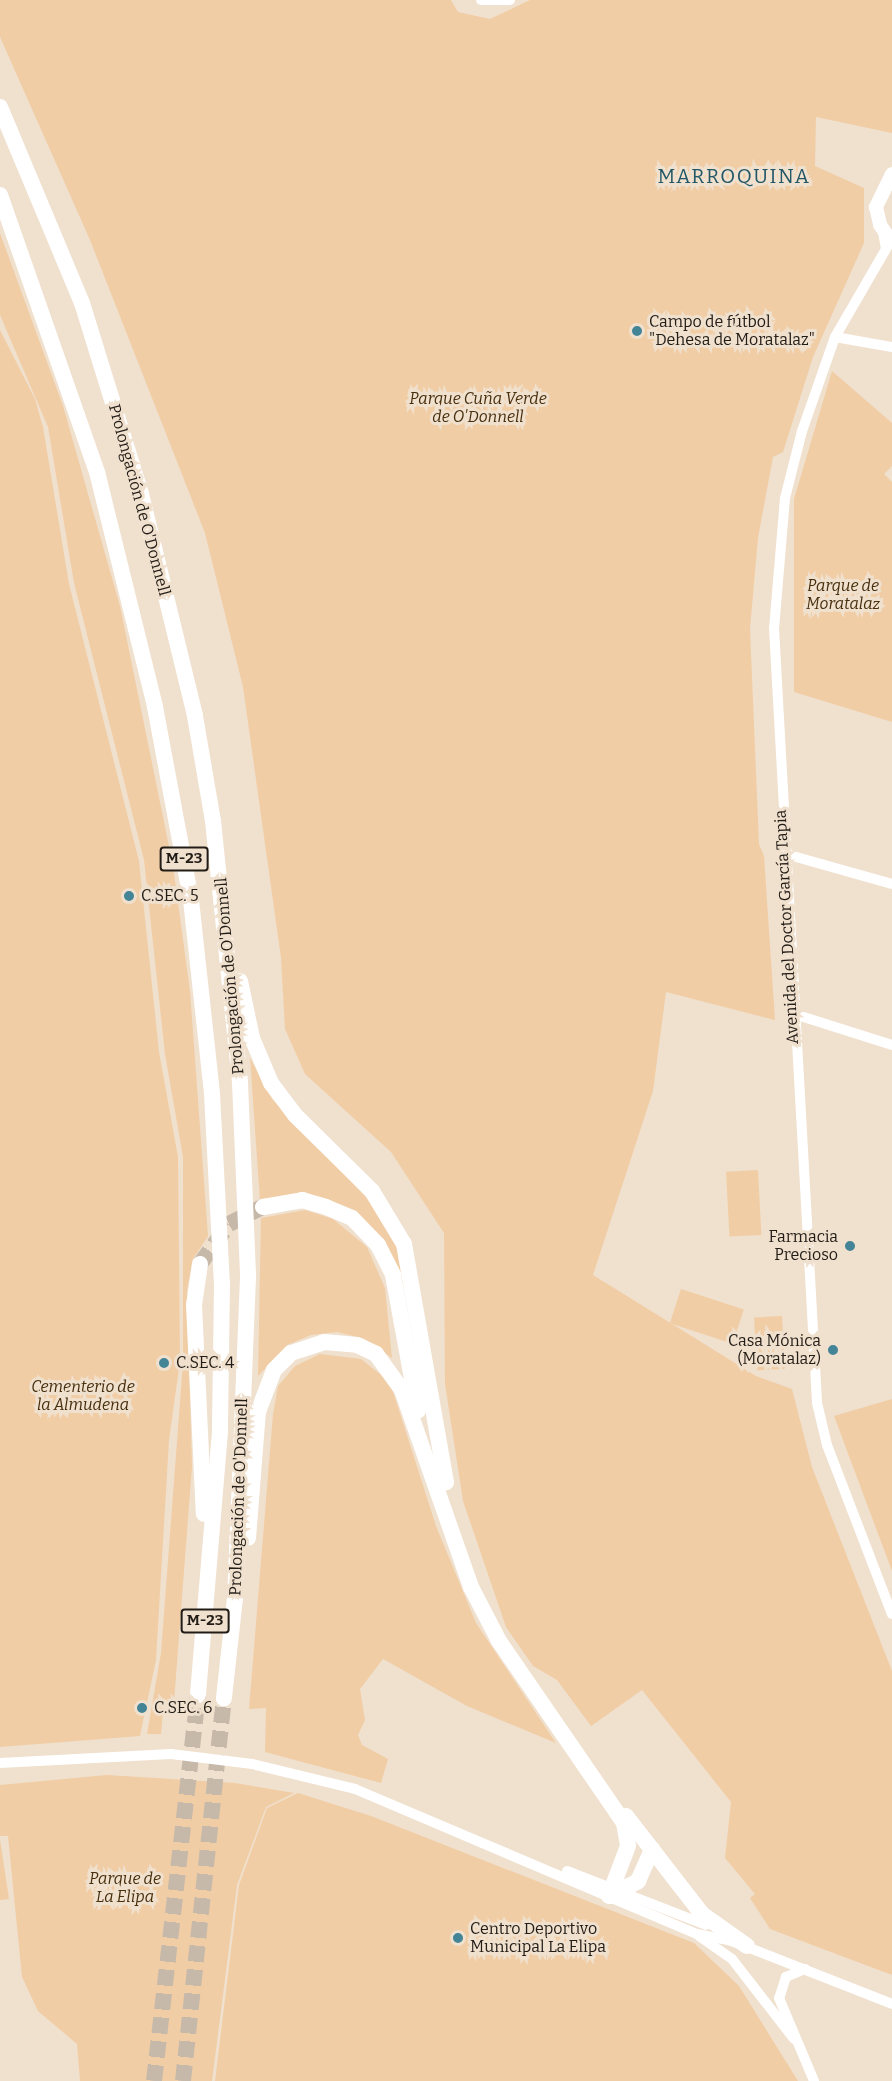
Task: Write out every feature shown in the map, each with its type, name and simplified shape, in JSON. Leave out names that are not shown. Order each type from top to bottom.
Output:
[{"type":"highway","name":"Prolongación de O'Donnell","points":[[0,107],[82,303],[141,494],[195,716],[227,930],[248,1277],[235,1598],[224,1698]]},
{"type":"highway","name":"Prolongación de O'Donnell","points":[[0,195],[97,472],[155,707],[191,900],[212,1094],[222,1284],[211,1547],[198,1695]]},
{"type":"highway","points":[[227,930],[252,1038],[271,1083],[295,1115],[372,1191],[404,1244],[455,1542]]},
{"type":"highway","points":[[263,1207],[302,1200],[326,1207],[352,1218],[378,1245],[393,1275],[426,1453]]},
{"type":"highway","points":[[200,1264],[194,1305],[204,1514],[211,1547]]},
{"type":"highway","points":[[235,1598],[247,1551],[258,1412],[266,1383],[291,1353],[335,1341],[376,1354],[396,1378],[426,1453],[455,1542],[498,1641],[629,1838],[616,1891]]},
{"type":"highway","points":[[556,1729],[702,1914],[747,1946]]},
{"type":"highway","points":[[616,1891],[648,1869],[652,1848]]},
{"type":"main road","points":[[888,242],[876,207],[892,174]]},
{"type":"street","points":[[482,0],[510,0]]},
{"type":"street","name":"Avenida del Doctor García Tapia","points":[[888,242],[835,337],[785,498],[774,628],[782,853],[817,1403],[827,1445],[892,1614]]},
{"type":"street","points":[[835,337],[892,347]]},
{"type":"street","points":[[782,853],[892,884]]},
{"type":"street","points":[[791,1013],[892,1045]]},
{"type":"street","points":[[0,1763],[141,1753],[210,1759],[355,1789],[523,1856],[699,1920],[729,1940]]},
{"type":"street","points":[[616,1891],[697,1934],[732,1959],[794,2039]]},
{"type":"street","points":[[697,1934],[747,1946],[892,2004]]},
{"type":"street","points":[[805,1969],[786,1977],[780,1989],[781,2009],[814,2081]]},
{"type":"street","points":[[758,1991],[780,1989]]},
{"type":"green space","name":"Parque Cuña Verde de O'Donnell","points":[[0,0],[451,0],[458,12],[490,19],[530,0],[892,0],[892,133],[816,117],[815,166],[864,188],[864,243],[813,357],[783,452],[773,457],[758,538],[750,629],[759,844],[764,856],[775,1020],[666,992],[653,1091],[593,1275],[756,1376],[792,1389],[812,1467],[892,1671],[892,1975],[770,1929],[750,1898],[755,1894],[725,1858],[731,1802],[642,1690],[591,1726],[557,1680],[533,1666],[506,1627],[463,1501],[445,1384],[444,1233],[391,1152],[305,1074],[285,1029],[281,958],[243,687],[205,533],[90,240],[0,37]]},
{"type":"green space","points":[[0,233],[63,406],[120,606],[173,866],[190,991],[208,1236],[193,1259],[187,1290],[192,1467],[174,1702],[164,1701],[161,1734],[147,1734],[161,1653],[183,1362],[183,1157],[165,1054],[144,860],[74,583],[48,427],[0,315]]},
{"type":"green space","name":"Cementerio de la Almudena","points":[[0,330],[35,399],[43,427],[69,584],[139,861],[159,1052],[178,1157],[180,1361],[169,1440],[156,1660],[140,1736],[0,1747]]},
{"type":"green space","name":"Parque de Moratalaz","points":[[832,371],[892,423],[892,466],[884,474],[892,482],[892,722],[794,692],[794,499]]},
{"type":"green space","points":[[250,1058],[272,1099],[379,1211],[399,1247],[410,1299],[380,1238],[355,1211],[307,1193],[260,1201]]},
{"type":"green space","points":[[758,1170],[761,1235],[729,1237],[726,1172]]},
{"type":"green space","points":[[305,1210],[333,1219],[367,1247],[385,1288],[392,1358],[365,1339],[337,1332],[311,1335],[287,1345],[258,1376],[261,1218]]},
{"type":"green space","points":[[681,1289],[744,1309],[733,1344],[670,1323]]},
{"type":"green space","points":[[782,1316],[785,1369],[757,1370],[754,1317]]},
{"type":"green space","points":[[320,1354],[361,1359],[390,1382],[436,1526],[476,1623],[556,1743],[467,1706],[383,1659],[360,1689],[365,1720],[358,1735],[362,1745],[388,1759],[381,1783],[265,1752],[266,1708],[249,1709],[273,1414],[278,1386],[295,1366]]},
{"type":"green space","points":[[892,1399],[892,1571],[834,1416]]},
{"type":"green space","name":"Parque de La Elipa","points":[[107,1775],[235,1783],[294,1793],[266,1807],[237,1885],[212,2081],[80,2081],[77,2044],[38,2011],[22,1977],[8,1836],[0,1836],[0,1785]]},
{"type":"green space","name":"Centro Deportivo Municipal La Elipa","points":[[298,1793],[371,1816],[694,1943],[739,1986],[798,2081],[215,2081],[239,1885],[267,1808]]},
{"type":"green space","points":[[0,1839],[9,1899],[0,1900]]},
{"type":"tunnel","points":[[200,1264],[229,1224],[263,1207]]},
{"type":"tunnel","points":[[154,2081],[198,1695]]},
{"type":"tunnel","points":[[183,2081],[224,1698]]},
{"type":"place","name":"Campo de fútbol \"Dehesa de Moratalaz\"","points":[[637,331]]},
{"type":"place","name":"C.SEC. 5","points":[[129,896]]},
{"type":"place","name":"Farmacia Precioso","points":[[850,1246]]},
{"type":"place","name":"Casa Mónica (Moratalaz)","points":[[833,1350]]},
{"type":"place","name":"C.SEC. 4","points":[[164,1363]]},
{"type":"place","name":"C.SEC. 6","points":[[142,1708]]},
{"type":"place","name":"Centro Deportivo Municipal La Elipa","points":[[458,1938]]},
{"type":"district","name":"MARROQUINA","points":[[734,176]]}]
